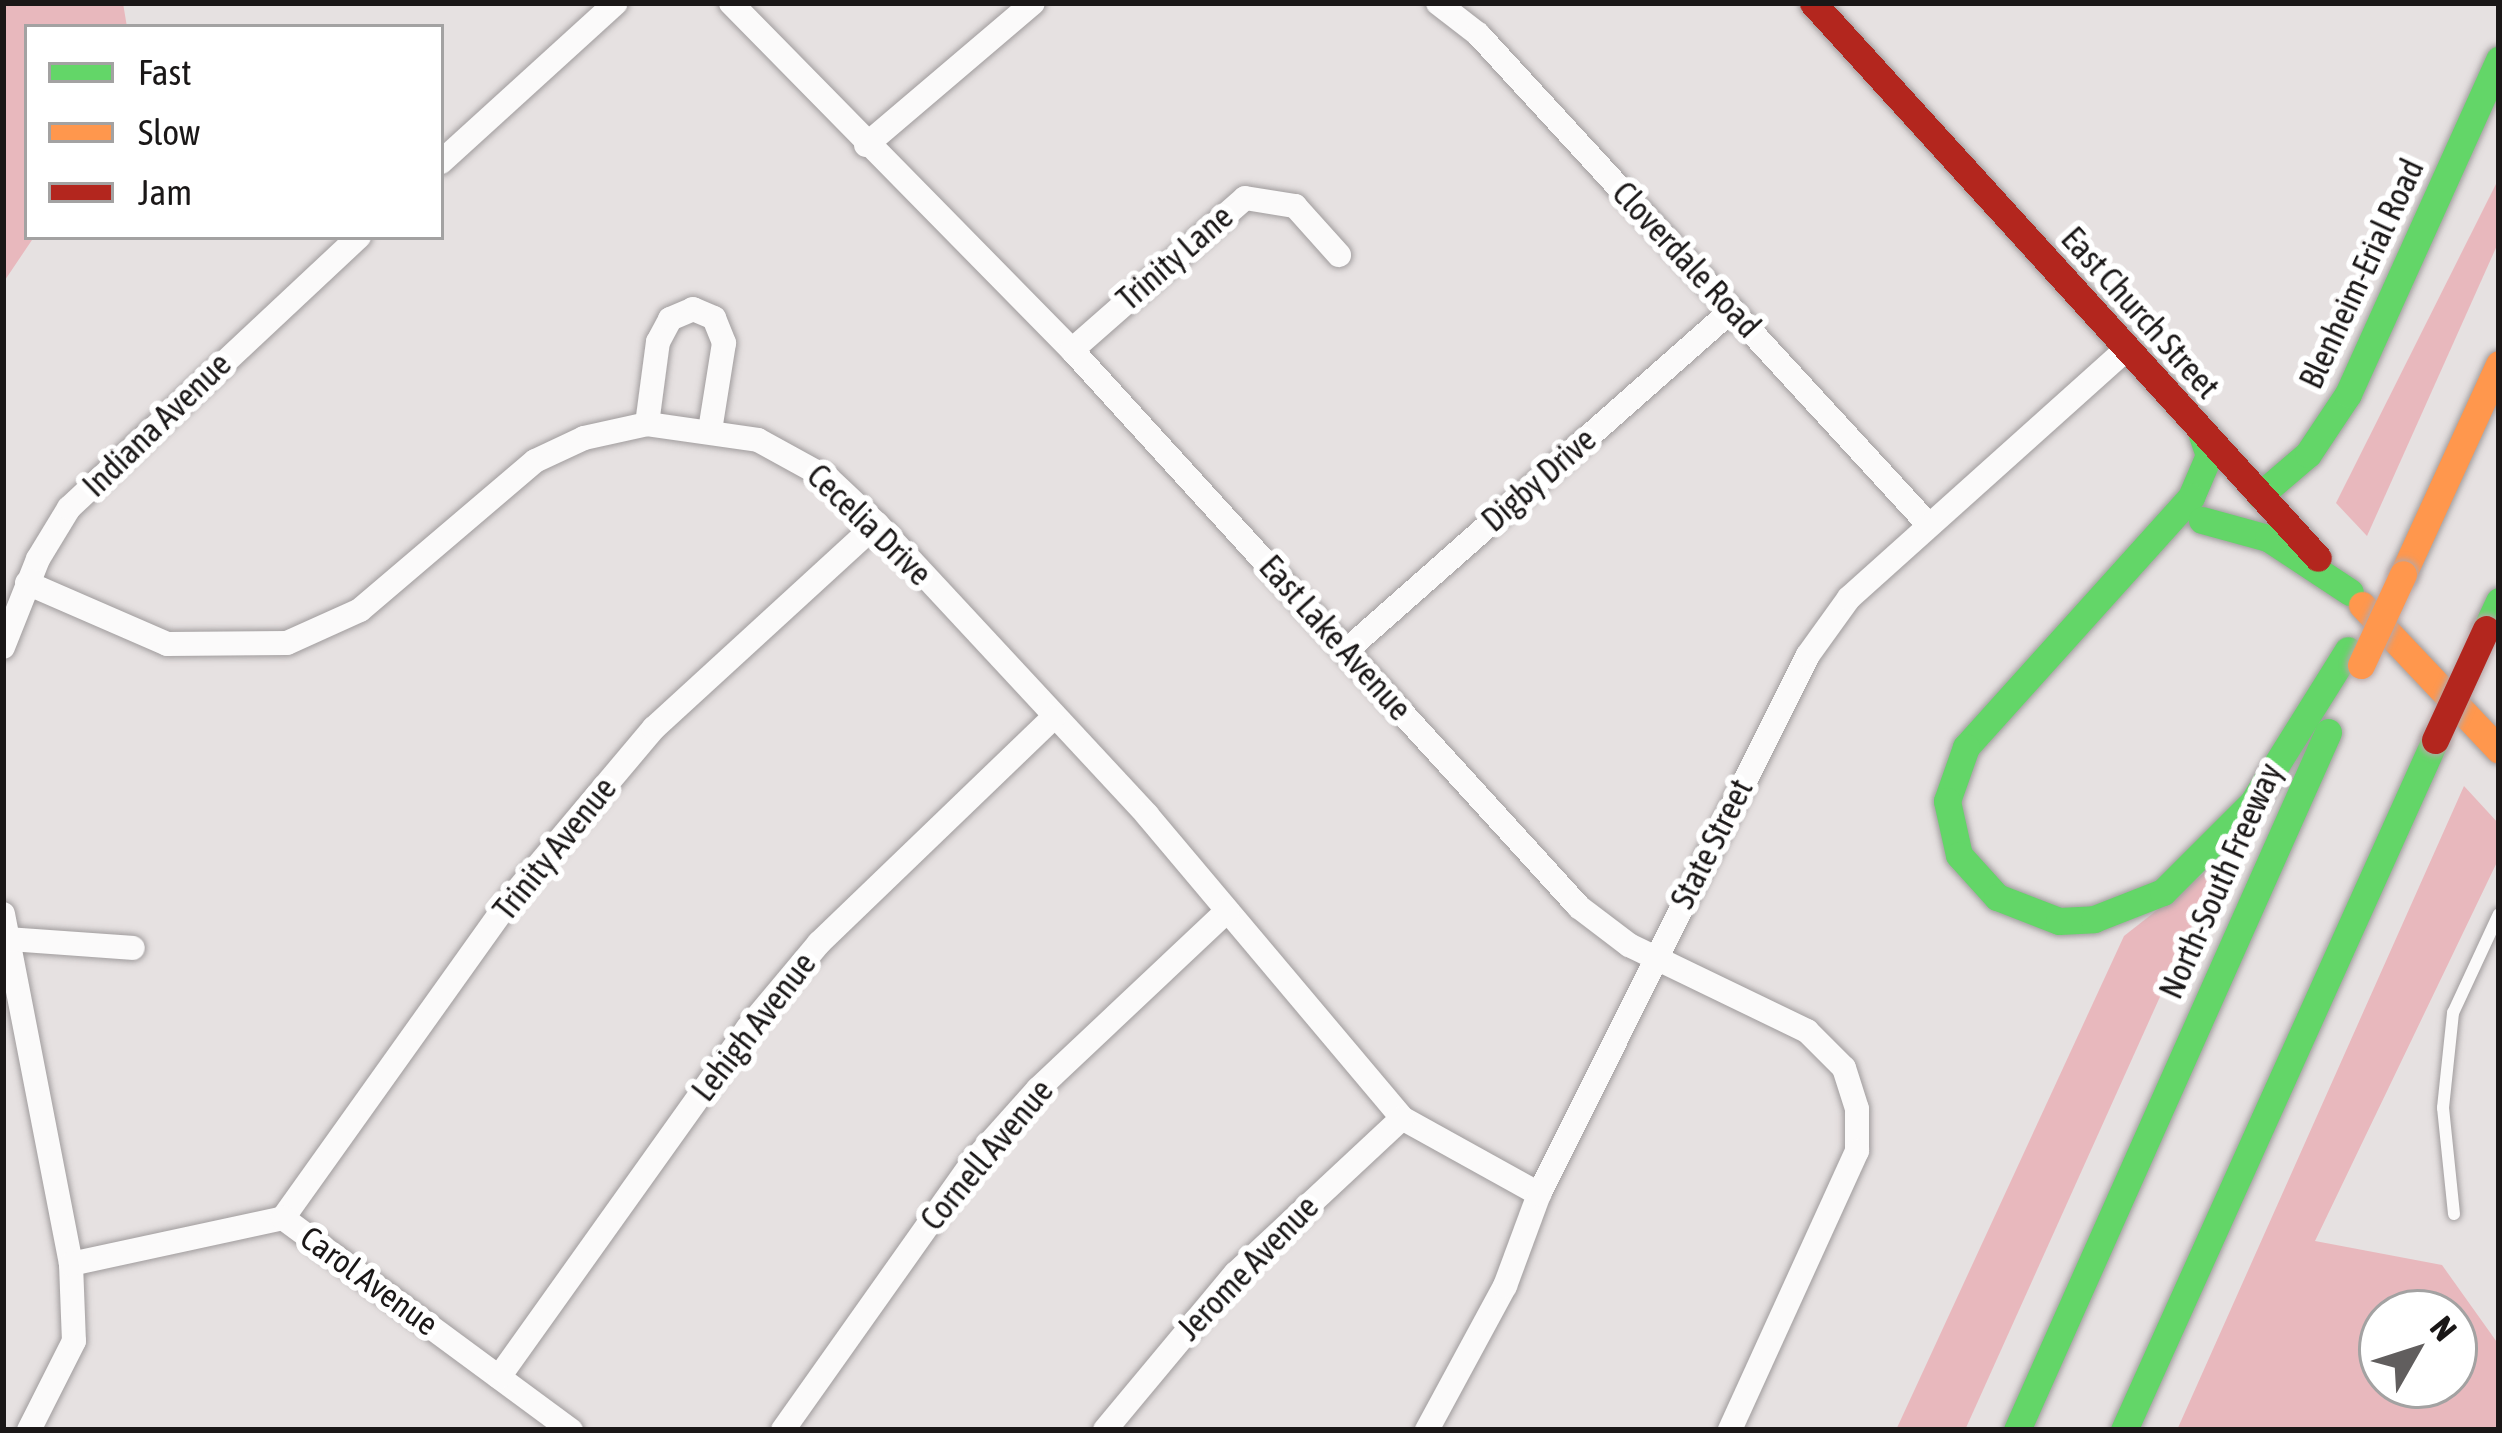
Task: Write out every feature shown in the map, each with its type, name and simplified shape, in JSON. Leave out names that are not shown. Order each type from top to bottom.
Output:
[{"type":"main road","name":"East Church Street","points":[[1813,3],[2202,435],[2499,750]]},
{"type":"main road","name":"Blenheim-Erial Road","points":[[2155,540],[2260,495],[2308,454],[2348,394],[2499,59]]},
{"type":"main road","name":"North-South Freeway","points":[[2017,1430],[2394,569],[2426,524],[2499,364]]},
{"type":"main road","points":[[2202,435],[2204,478],[2155,540],[1995,710],[1952,778],[1949,826],[1959,855],[1997,897],[2026,914],[2059,921],[2112,914],[2163,892],[2194,867],[2253,802],[2354,658]]},
{"type":"main road","points":[[2202,520],[2268,538],[2350,592]]},
{"type":"main road","points":[[2124,1430],[2499,601]]},
{"type":"street","points":[[444,159],[616,3]]},
{"type":"street","name":"East Lake Avenue","points":[[731,3],[1072,350],[1579,907],[1655,957],[1808,1031],[1844,1068],[1857,1109],[1856,1151],[1730,1430]]},
{"type":"street","points":[[866,145],[1034,3]]},
{"type":"street","name":"Cloverdale Road","points":[[1438,3],[1478,34],[1928,524]]},
{"type":"street","name":"Trinity Lane","points":[[1072,350],[1245,198],[1295,206],[1340,255]]},
{"type":"street","name":"Indiana Avenue","points":[[3,647],[27,583],[69,508],[356,240]]},
{"type":"street","points":[[647,424],[658,342],[670,319],[689,309],[714,318],[724,343],[710,430]]},
{"type":"street","name":"Digby Drive","points":[[1347,650],[1732,310]]},
{"type":"street","name":"State Street","points":[[1426,1430],[1505,1286],[1539,1194],[1808,655],[1849,598],[2125,350]]},
{"type":"street","name":"Cecelia Drive","points":[[27,583],[167,644],[287,643],[360,610],[535,461],[584,438],[647,424],[710,430],[796,457],[877,524],[1054,717],[1402,1118],[1539,1194]]},
{"type":"street","name":"Trinity Avenue","points":[[283,1218],[515,893],[654,728],[877,524]]},
{"type":"street","name":"Lehigh Avenue","points":[[499,1377],[762,1011],[819,943],[1054,717]]},
{"type":"street","name":"Cornell Avenue","points":[[783,1430],[971,1164],[1038,1089],[1227,911]]},
{"type":"street","points":[[29,1430],[74,1341],[71,1264],[6,927],[133,948]]},
{"type":"street","name":"Jerome Avenue","points":[[1105,1430],[1236,1273],[1402,1118]]},
{"type":"street","name":"Carol Avenue","points":[[71,1264],[283,1218],[572,1430]]},
{"type":"lane","points":[[2455,1214],[2443,1108],[2453,1013],[2499,914]]},
{"type":"shaded area","points":[[3,3],[123,3],[126,24],[24,24],[24,240],[32,240],[3,283]]},
{"type":"shaded area","points":[[2499,178],[2499,241],[2367,536],[2336,503]]},
{"type":"shaded area","points":[[2464,786],[2499,824],[2499,858],[2315,1241],[2442,1265],[2459,1289],[2358,1289],[2358,1409],[2478,1409],[2478,1316],[2499,1345],[2499,1430],[2177,1430]]},
{"type":"shaded area","points":[[2222,859],[1965,1430],[1896,1430],[2124,936]]},
{"type":"traffic: fast","points":[[2260,495],[2308,454],[2348,394],[2499,60]]},
{"type":"traffic: fast","points":[[2202,435],[2209,455],[2191,497],[1966,747],[1947,801],[1959,855],[1997,897],[2059,921],[2094,919],[2163,892],[2253,802],[2348,650]]},
{"type":"traffic: fast","points":[[2202,520],[2268,538],[2350,592]]},
{"type":"traffic: fast","points":[[2486,629],[2499,601]]},
{"type":"traffic: fast","points":[[2017,1430],[2328,732]]},
{"type":"traffic: fast","points":[[2124,1430],[2435,740]]},
{"type":"traffic: slow","points":[[2403,574],[2499,364]]},
{"type":"traffic: slow","points":[[2361,665],[2403,574]]},
{"type":"traffic: slow","points":[[2362,605],[2499,750]]},
{"type":"traffic: jam","points":[[1813,3],[2318,558]]},
{"type":"traffic: jam","points":[[2435,740],[2486,629]]}]
